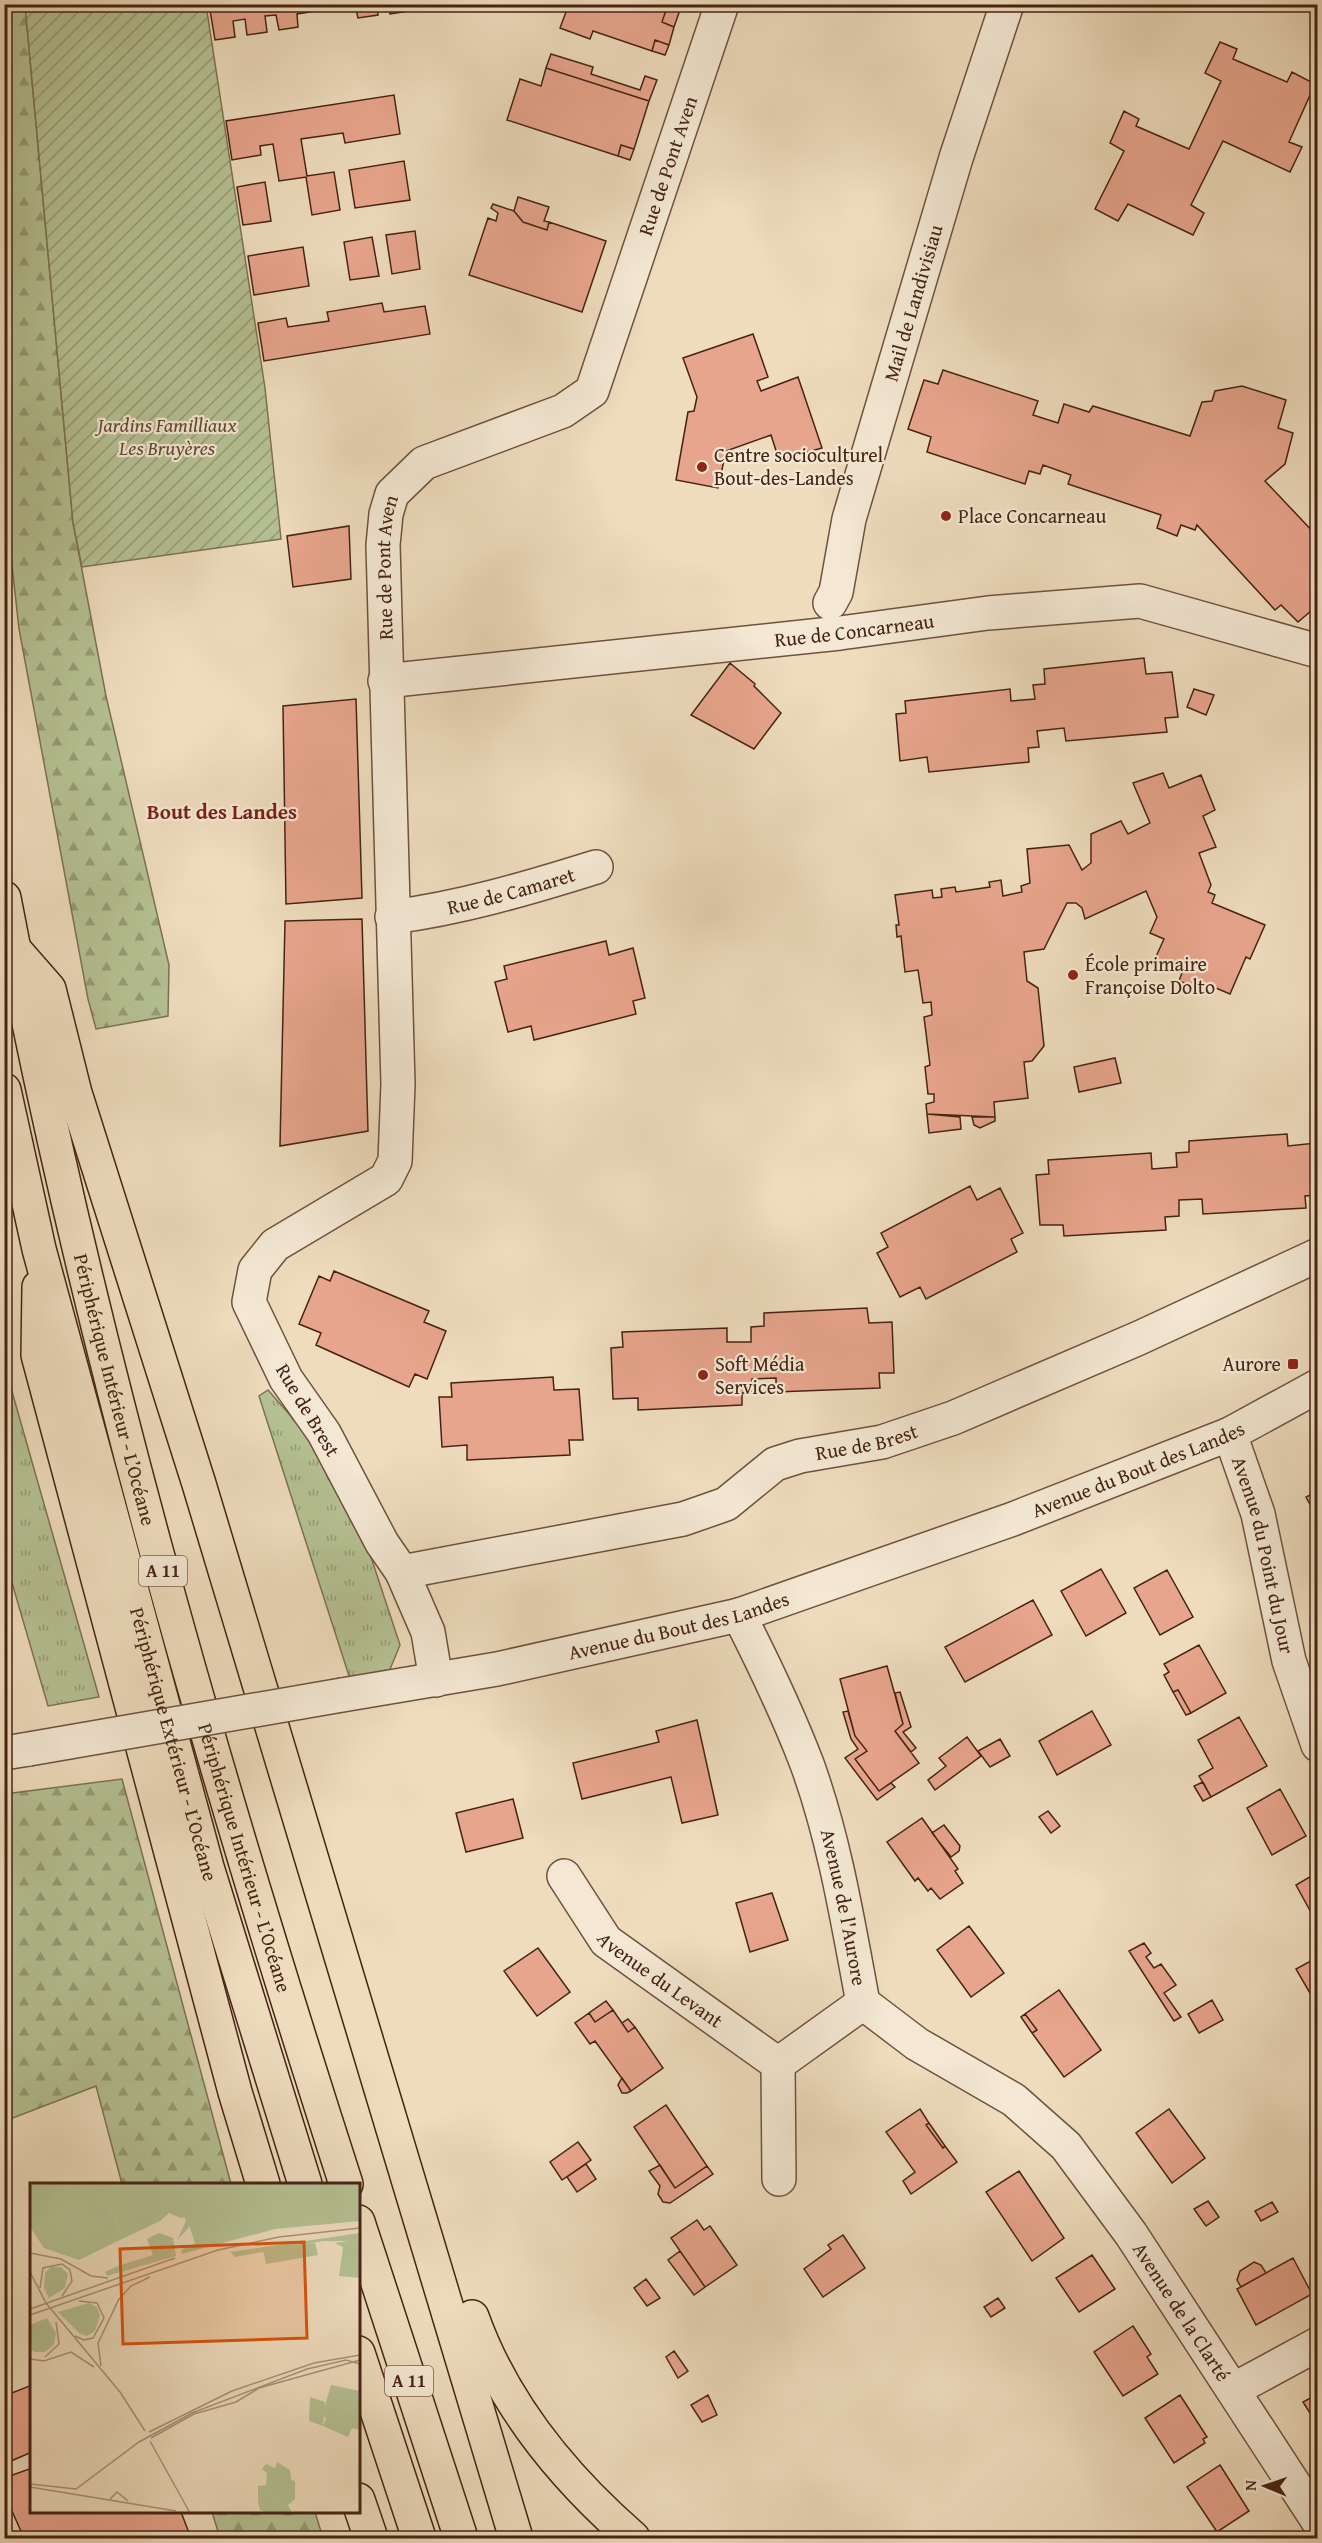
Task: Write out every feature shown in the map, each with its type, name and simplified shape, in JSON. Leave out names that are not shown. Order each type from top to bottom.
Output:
[{"type":"highway","name":"Périphérique Intérieur - L’Océane","points":[[4,898],[67,1193],[132,1455],[220,1772],[346,2183]]},
{"type":"highway","points":[[14,949],[49,989],[78,1104],[199,1484],[516,2538]]},
{"type":"highway","name":"Périphérique Extérieur - L’Océane","points":[[4,1090],[39,1249],[207,1867],[305,2183]]},
{"type":"highway","points":[[39,1249],[38,1355],[217,2026],[263,2183]]},
{"type":"highway","points":[[398,2142],[421,2170],[485,2354],[523,2416],[555,2459],[580,2490],[633,2538]]},
{"type":"highway","name":"A 11","points":[[360,2229],[461,2538]]},
{"type":"highway","name":"A 11","points":[[360,2359],[419,2538]]},
{"type":"highway","points":[[360,2506],[371,2538]]},
{"type":"highway","points":[[346,2513],[352,2538]]},
{"type":"street","name":"Rue de Pont Aven","points":[[274,1245],[386,1179],[395,1161],[398,1133],[383,545],[386,514],[392,494],[424,463],[563,411],[592,391],[723,4]]},
{"type":"street","name":"Mail de Landivisiau","points":[[830,603],[836,592],[849,519],[956,158],[1007,4]]},
{"type":"street","name":"Rue de Concarneau","points":[[385,681],[840,633],[988,613],[1140,601],[1317,651]]},
{"type":"street","name":"Rue de Camaret","points":[[392,916],[426,912],[539,885],[596,867]]},
{"type":"street","name":"Rue de Brest","points":[[274,1245],[255,1270],[249,1302],[286,1379],[324,1432],[382,1544],[402,1572],[428,1632],[436,1680]]},
{"type":"street","name":"Rue de Brest","points":[[402,1572],[683,1519],[726,1504],[775,1464],[800,1456],[882,1442],[953,1418],[1140,1338],[1317,1255]]},
{"type":"street","name":"Avenue du Bout des Landes","points":[[17,1751],[497,1669],[739,1615],[1013,1519],[1230,1434],[1317,1386]]},
{"type":"street","name":"Avenue du Point du Jour","points":[[1230,1434],[1258,1514],[1289,1660],[1307,1722],[1317,1745]]},
{"type":"street","name":"Avenue de l'Aurore","points":[[739,1615],[778,1691],[808,1766],[831,1846],[863,2003],[917,2044],[1014,2100],[1066,2145],[1131,2234]]},
{"type":"street","name":"Avenue du Levant","points":[[564,1876],[606,1941],[778,2064]]},
{"type":"street","points":[[779,2179],[778,2064],[863,2003]]},
{"type":"street","name":"Avenue de la Clarté","points":[[1131,2234],[1317,2521]]},
{"type":"street","name":"Avenue de la Clarté","points":[[1233,2390],[1317,2344]]},
{"type":"green space","points":[[4,5],[25,5],[73,523],[106,696],[169,965],[168,1016],[96,1029],[88,999],[19,629],[5,501]]},
{"type":"green space","name":"Jardins Familliaux Les Bruyères","points":[[25,5],[206,5],[265,388],[281,539],[82,567],[73,523]]},
{"type":"green space","points":[[5,1364],[99,1697],[48,1706],[5,1559]]},
{"type":"green space","points":[[268,1390],[304,1431],[366,1542],[400,1645],[388,1674],[350,1679],[259,1396]]},
{"type":"green space","points":[[122,1779],[231,2183],[122,2183],[96,2086],[5,2121],[5,1794]]},
{"type":"green space","points":[[212,2513],[315,2513],[323,2538],[220,2538]]},
{"type":"building","points":[[209,4],[377,4],[378,15],[358,18],[355,5],[297,14],[298,27],[279,30],[276,15],[265,16],[267,32],[247,35],[245,19],[233,21],[235,37],[215,40]]},
{"type":"building","points":[[388,4],[442,4],[442,6],[390,14]]},
{"type":"building","points":[[569,4],[668,4],[662,22],[674,27],[669,45],[655,40],[652,51],[593,31],[590,39],[560,28]]},
{"type":"building","points":[[668,4],[682,4],[674,27],[662,22]]},
{"type":"building","points":[[655,40],[669,45],[665,55],[652,51]]},
{"type":"building","points":[[1220,42],[1237,49],[1233,59],[1287,82],[1292,72],[1315,84],[1289,142],[1302,147],[1290,172],[1223,141],[1191,205],[1204,213],[1193,235],[1128,204],[1118,221],[1095,209],[1124,151],[1110,143],[1124,111],[1139,119],[1136,126],[1189,149],[1221,81],[1205,73]]},
{"type":"building","points":[[551,54],[593,67],[591,74],[640,90],[645,76],[657,80],[649,101],[546,68]]},
{"type":"building","points":[[546,68],[649,101],[634,149],[621,145],[618,156],[507,120],[520,79],[541,86]]},
{"type":"building","points":[[394,95],[400,134],[345,143],[343,133],[301,139],[307,176],[334,172],[340,210],[312,215],[306,177],[279,181],[273,144],[260,146],[261,155],[232,160],[226,121]]},
{"type":"building","points":[[621,145],[634,149],[630,160],[618,156]]},
{"type":"building","points":[[404,161],[410,200],[355,208],[349,170]]},
{"type":"building","points":[[265,182],[271,221],[243,225],[237,187]]},
{"type":"building","points":[[518,197],[549,207],[544,221],[549,222],[547,230],[523,222],[514,211]]},
{"type":"building","points":[[493,204],[514,211],[523,222],[547,230],[549,222],[606,241],[582,312],[469,275],[488,218],[496,221],[498,213],[491,208]]},
{"type":"building","points":[[415,231],[420,269],[392,274],[386,235]]},
{"type":"building","points":[[372,237],[379,276],[350,280],[344,242]]},
{"type":"building","points":[[303,247],[309,286],[254,295],[248,256]]},
{"type":"building","points":[[382,303],[384,312],[425,306],[430,334],[264,361],[258,323],[286,318],[288,327],[329,321],[327,312]]},
{"type":"building","points":[[753,334],[768,377],[757,381],[761,391],[798,377],[822,448],[779,460],[771,435],[726,451],[718,488],[676,480],[688,412],[694,411],[697,397],[683,358]]},
{"type":"building","points":[[943,370],[1038,401],[1033,415],[1058,423],[1064,404],[1089,412],[1093,406],[1190,436],[1202,402],[1212,401],[1215,391],[1242,386],[1286,400],[1278,428],[1293,433],[1285,464],[1265,481],[1318,537],[1318,605],[1298,622],[1281,605],[1275,610],[1197,525],[1195,530],[1181,525],[1177,536],[1157,528],[1161,515],[1068,484],[1071,475],[1043,465],[1040,474],[1029,471],[1025,484],[927,452],[931,437],[908,429],[924,380],[938,384]]},
{"type":"building","points":[[349,526],[351,579],[293,587],[287,536]]},
{"type":"building","points":[[1144,658],[1146,674],[1172,672],[1178,717],[1165,718],[1167,732],[1066,741],[1064,728],[1037,731],[1039,747],[1028,748],[1029,762],[929,772],[927,757],[900,761],[896,714],[906,713],[905,701],[1010,689],[1011,701],[1035,699],[1033,685],[1045,684],[1044,669]]},
{"type":"building","points":[[730,663],[755,684],[754,686],[781,713],[754,749],[691,715]]},
{"type":"building","points":[[1194,689],[1214,695],[1206,715],[1187,707]]},
{"type":"building","points":[[356,699],[362,898],[286,904],[283,706]]},
{"type":"building","points":[[1163,773],[1169,788],[1201,775],[1215,810],[1203,816],[1216,847],[1199,853],[1211,885],[1208,892],[1215,895],[1212,903],[1265,925],[1250,959],[1246,957],[1230,994],[1197,980],[1194,987],[1179,981],[1182,973],[1154,961],[1164,939],[1150,933],[1157,917],[1146,891],[1085,919],[1082,908],[1076,903],[1067,903],[1044,949],[1024,952],[1027,981],[1038,988],[1044,1046],[1032,1061],[1024,1062],[1028,1098],[994,1102],[995,1117],[927,1114],[926,1104],[934,1102],[934,1094],[928,1094],[925,1067],[930,1065],[924,1017],[932,1015],[931,1002],[923,1003],[918,970],[905,972],[901,936],[897,937],[896,925],[899,925],[895,895],[932,890],[933,898],[942,897],[941,889],[955,887],[956,892],[990,887],[989,882],[1001,880],[1003,896],[1022,892],[1021,886],[1030,883],[1027,849],[1069,845],[1082,870],[1091,863],[1091,834],[1121,821],[1128,834],[1150,823],[1133,783]]},
{"type":"building","points":[[362,919],[368,1131],[280,1146],[285,921]]},
{"type":"building","points":[[606,941],[609,955],[633,948],[645,998],[633,1001],[636,1014],[534,1040],[531,1026],[508,1032],[495,982],[507,979],[504,966]]},
{"type":"building","points":[[1115,1058],[1121,1083],[1079,1092],[1074,1067]]},
{"type":"building","points":[[927,1114],[960,1117],[961,1129],[929,1133]]},
{"type":"building","points":[[972,1117],[995,1117],[995,1121],[980,1128],[974,1125]]},
{"type":"building","points":[[1287,1134],[1288,1146],[1316,1143],[1318,1195],[1305,1196],[1306,1208],[1203,1214],[1202,1199],[1179,1200],[1179,1216],[1165,1217],[1166,1230],[1064,1236],[1063,1225],[1040,1225],[1036,1175],[1049,1174],[1048,1160],[1151,1153],[1152,1169],[1177,1167],[1176,1153],[1189,1152],[1189,1141]]},
{"type":"building","points":[[970,1186],[977,1200],[1000,1188],[1023,1233],[1011,1239],[1017,1252],[926,1299],[920,1287],[900,1297],[877,1253],[888,1247],[881,1233]]},
{"type":"building","points":[[334,1271],[429,1311],[424,1322],[446,1331],[427,1379],[415,1374],[409,1387],[316,1345],[321,1333],[299,1324],[319,1276],[330,1281]]},
{"type":"building","points":[[867,1308],[869,1323],[892,1322],[894,1373],[879,1373],[880,1388],[776,1392],[776,1378],[752,1379],[752,1393],[742,1393],[742,1405],[638,1410],[638,1398],[613,1399],[611,1348],[623,1347],[622,1332],[727,1328],[727,1342],[751,1342],[751,1327],[764,1326],[764,1313]]},
{"type":"building","points":[[553,1377],[554,1390],[579,1389],[583,1440],[569,1440],[570,1455],[467,1460],[467,1445],[442,1447],[439,1397],[452,1397],[451,1383]]},
{"type":"building","points":[[1318,1491],[1318,1519],[1306,1497]]},
{"type":"building","points":[[1101,1569],[1126,1613],[1086,1636],[1061,1591]]},
{"type":"building","points":[[1167,1570],[1193,1617],[1160,1635],[1134,1588]]},
{"type":"building","points":[[1033,1600],[1052,1635],[965,1682],[945,1647]]},
{"type":"building","points":[[1199,1645],[1226,1693],[1191,1713],[1178,1690],[1173,1692],[1164,1675],[1169,1672],[1164,1664]]},
{"type":"building","points":[[887,1666],[903,1724],[895,1731],[919,1763],[879,1791],[855,1759],[867,1751],[855,1736],[840,1679]]},
{"type":"building","points":[[1178,1690],[1191,1713],[1186,1715],[1173,1692]]},
{"type":"building","points":[[900,1692],[911,1727],[903,1732],[916,1748],[911,1752],[895,1731],[903,1724],[895,1693]]},
{"type":"building","points":[[848,1711],[855,1736],[867,1751],[855,1759],[879,1791],[891,1783],[895,1787],[877,1800],[845,1758],[858,1749],[851,1739],[843,1712]]},
{"type":"building","points":[[1092,1711],[1111,1745],[1057,1775],[1039,1741]]},
{"type":"building","points":[[1239,1717],[1267,1766],[1211,1797],[1199,1776],[1213,1768],[1198,1740]]},
{"type":"building","points":[[697,1720],[718,1815],[682,1823],[671,1777],[582,1799],[573,1763],[659,1742],[656,1731]]},
{"type":"building","points":[[967,1737],[981,1756],[935,1790],[928,1780],[946,1766],[939,1758]]},
{"type":"building","points":[[1000,1739],[1010,1756],[990,1767],[978,1751]]},
{"type":"building","points":[[1203,1782],[1211,1797],[1203,1801],[1194,1786]]},
{"type":"building","points":[[1280,1789],[1306,1836],[1272,1855],[1247,1808]]},
{"type":"building","points":[[513,1799],[523,1838],[466,1852],[456,1813]]},
{"type":"building","points":[[1048,1811],[1060,1826],[1051,1833],[1039,1817]]},
{"type":"building","points":[[922,1818],[958,1869],[955,1871],[963,1883],[940,1899],[931,1888],[928,1891],[918,1878],[915,1881],[887,1842]]},
{"type":"building","points":[[944,1825],[960,1846],[959,1851],[951,1857],[932,1833]]},
{"type":"building","points":[[1318,1872],[1318,1925],[1296,1885]]},
{"type":"building","points":[[772,1893],[788,1940],[750,1952],[736,1903]]},
{"type":"building","points":[[969,1926],[1004,1973],[971,1997],[937,1950]]},
{"type":"building","points":[[1144,1943],[1151,1953],[1146,1957],[1154,1968],[1161,1964],[1176,1985],[1164,1993],[1181,2017],[1174,2021],[1129,1951]]},
{"type":"building","points":[[538,1948],[570,1992],[537,2016],[504,1971]]},
{"type":"building","points":[[1318,1957],[1318,2007],[1296,1969]]},
{"type":"building","points":[[1059,1990],[1101,2050],[1064,2077],[1032,2033],[1037,2030],[1025,2014]]},
{"type":"building","points":[[1212,2000],[1223,2020],[1199,2033],[1188,2014]]},
{"type":"building","points":[[606,2001],[613,2010],[595,2022],[589,2013]]},
{"type":"building","points":[[613,2010],[628,2032],[635,2027],[663,2068],[631,2091],[595,2041],[590,2044],[575,2023],[589,2013],[595,2022]]},
{"type":"building","points":[[1025,2014],[1037,2030],[1032,2033],[1021,2017]]},
{"type":"building","points":[[628,2019],[635,2027],[628,2032],[622,2023]]},
{"type":"building","points":[[622,2078],[631,2091],[627,2093],[622,2093],[618,2085]]},
{"type":"building","points":[[666,2105],[707,2166],[675,2188],[634,2127]]},
{"type":"building","points":[[920,2109],[929,2123],[926,2125],[957,2162],[911,2194],[903,2181],[915,2172],[886,2132]]},
{"type":"building","points":[[1169,2109],[1205,2158],[1172,2183],[1136,2133]]},
{"type":"building","points":[[929,2123],[945,2146],[943,2148],[926,2125]]},
{"type":"building","points":[[578,2142],[591,2160],[562,2180],[550,2162]]},
{"type":"building","points":[[586,2164],[596,2179],[577,2192],[567,2177]]},
{"type":"building","points":[[660,2165],[675,2188],[707,2166],[713,2174],[670,2203],[663,2202],[658,2194],[660,2186],[649,2171]]},
{"type":"building","points":[[1019,2171],[1064,2238],[1032,2261],[986,2192]]},
{"type":"building","points":[[1208,2201],[1219,2217],[1206,2226],[1194,2209]]},
{"type":"building","points":[[1272,2202],[1278,2212],[1261,2221],[1255,2211]]},
{"type":"building","points":[[697,2220],[704,2230],[710,2226],[737,2265],[705,2287],[671,2238]]},
{"type":"building","points":[[843,2235],[865,2268],[823,2297],[804,2269],[831,2249],[828,2245]]},
{"type":"building","points":[[680,2251],[705,2287],[694,2295],[668,2260]]},
{"type":"building","points":[[1092,2255],[1115,2289],[1079,2312],[1056,2278]]},
{"type":"building","points":[[1293,2258],[1312,2294],[1256,2325],[1237,2289]]},
{"type":"building","points":[[1254,2262],[1261,2265],[1266,2273],[1241,2287],[1237,2280],[1240,2271]]},
{"type":"building","points":[[646,2279],[660,2298],[647,2306],[634,2288]]},
{"type":"building","points":[[998,2298],[1005,2308],[991,2317],[984,2307]]},
{"type":"building","points":[[1133,2326],[1151,2354],[1147,2357],[1158,2374],[1123,2396],[1094,2352]]},
{"type":"building","points":[[674,2351],[688,2371],[678,2378],[666,2357]]},
{"type":"building","points":[[30,2386],[30,2453],[4,2464],[4,2396]]},
{"type":"building","points":[[1318,2391],[1318,2426],[1303,2402],[1316,2395],[1314,2393]]},
{"type":"building","points":[[708,2395],[717,2415],[702,2422],[691,2405]]},
{"type":"building","points":[[1180,2395],[1207,2437],[1203,2439],[1205,2443],[1174,2463],[1145,2418]]},
{"type":"building","points":[[1220,2465],[1249,2511],[1217,2532],[1187,2487]]},
{"type":"building","points":[[30,2469],[30,2513],[181,2513],[191,2538],[24,2538],[4,2493],[4,2478]]},
{"type":"place","name":"Centre socioculturel Bout-des-Landes","points":[[702,467]]},
{"type":"place","name":"Place Concarneau","points":[[946,516]]},
{"type":"place","name":"École primaire Françoise Dolto","points":[[1073,975]]},
{"type":"place","name":"Aurore","points":[[1293,1364]]},
{"type":"place","name":"Soft Média Services","points":[[703,1375]]},
{"type":"district","name":"Bout des Landes","points":[[222,812]]}]
